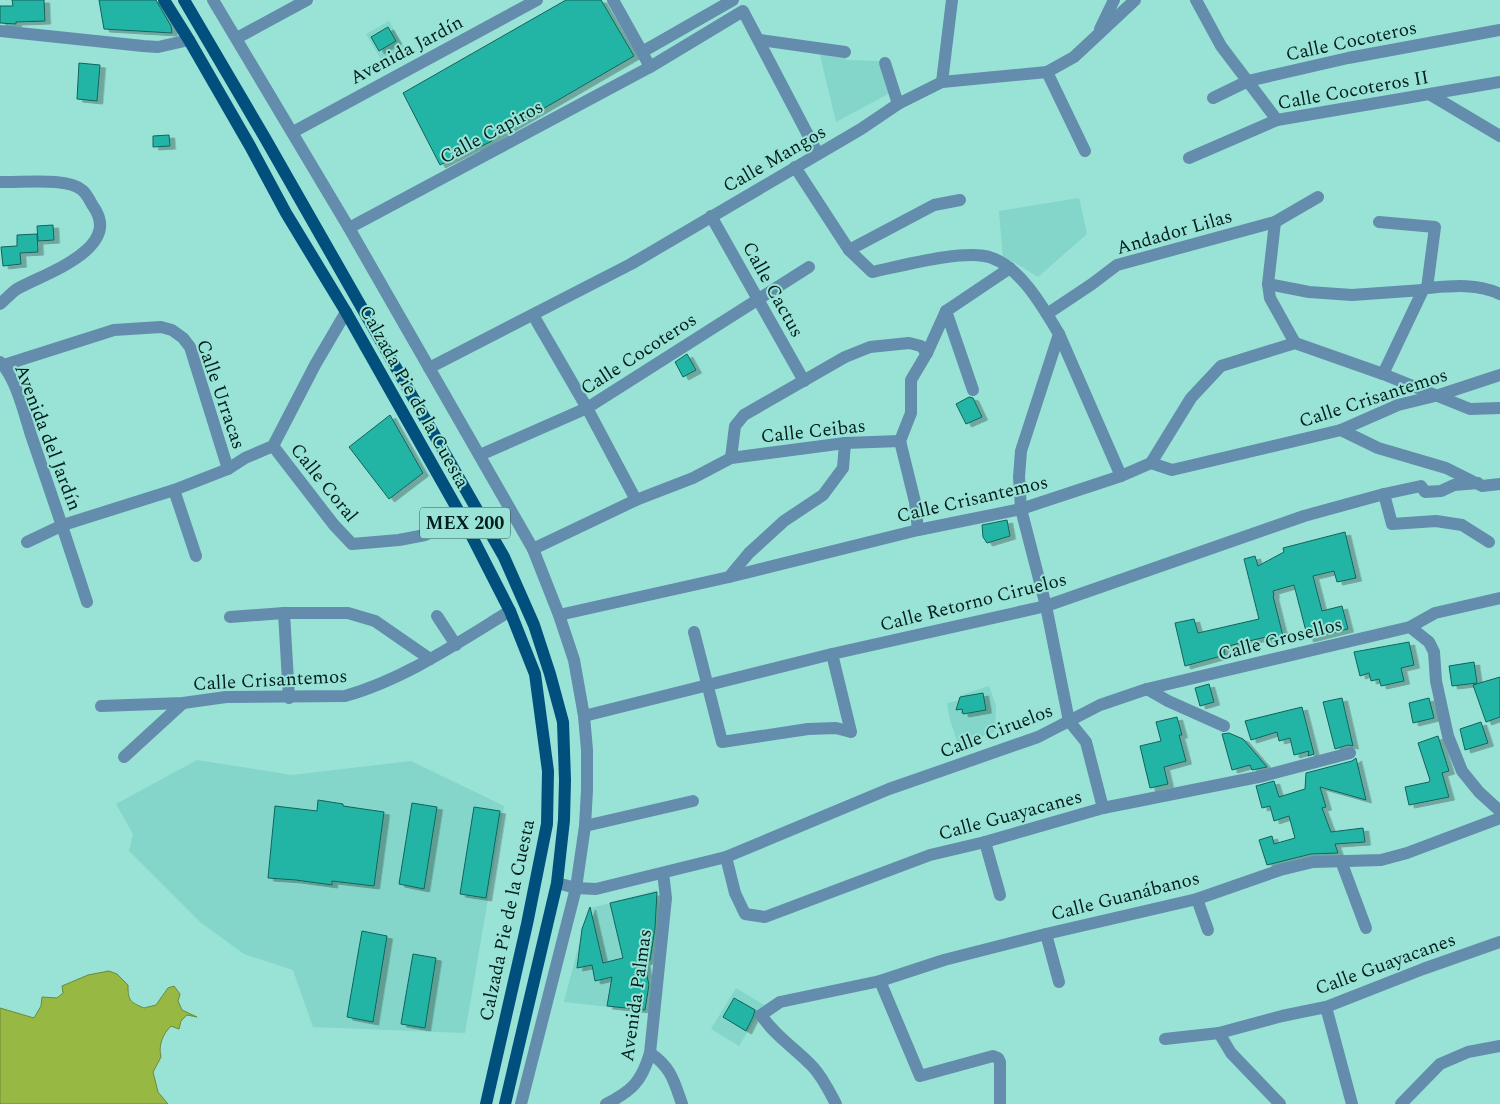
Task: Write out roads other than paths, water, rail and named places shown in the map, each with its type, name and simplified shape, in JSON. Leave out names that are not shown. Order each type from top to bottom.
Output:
[{"type":"main road","name":"Calzada Pie de la Cuesta","points":[[164,0],[246,138],[286,213],[346,312],[463,519],[510,611],[536,674],[548,771],[547,824],[527,924],[486,1104]]},
{"type":"main road","name":"Calzada Pie de la Cuesta","points":[[184,0],[256,121],[504,557],[534,625],[563,722],[564,820],[558,883],[504,1104]]},
{"type":"street","points":[[213,0],[349,228],[533,549],[559,615],[574,660],[584,716],[587,750],[585,826],[576,888],[521,1104]]},
{"type":"street","points":[[237,38],[306,0]]},
{"type":"street","name":"Avenida Jardín","points":[[293,132],[537,0]]},
{"type":"street","points":[[613,0],[650,67]]},
{"type":"street","points":[[642,52],[733,0]]},
{"type":"street","points":[[942,82],[952,0]]},
{"type":"street","points":[[1095,38],[1114,0]]},
{"type":"street","name":"Calle Mangos","points":[[429,368],[631,264],[818,154],[898,104],[942,82],[1047,72],[1074,57],[1135,0]]},
{"type":"street","points":[[1196,0],[1221,46],[1277,120]]},
{"type":"street","name":"Calle Capiros","points":[[349,228],[650,67],[743,11],[760,40]]},
{"type":"street","name":"Calle Cocoteros","points":[[1213,98],[1248,81],[1348,58],[1500,30]]},
{"type":"street","points":[[0,31],[158,47],[189,40]]},
{"type":"street","points":[[760,40],[845,52]]},
{"type":"street","points":[[760,40],[818,154]]},
{"type":"street","points":[[885,63],[898,104]]},
{"type":"street","points":[[1047,72],[1085,151]]},
{"type":"street","name":"Calle Cocoteros II","points":[[1189,158],[1277,120],[1500,82]]},
{"type":"street","points":[[1431,94],[1500,136]]},
{"type":"street","points":[[795,166],[850,250],[872,272],[945,257],[972,255],[992,258],[1010,268],[1036,295],[1059,334],[1121,476]]},
{"type":"street","points":[[0,182],[64,182],[76,187],[82,190],[98,212],[100,229],[94,243],[82,255],[16,290],[0,304]]},
{"type":"street","name":"Andador Lilas","points":[[1046,314],[1117,265],[1275,222],[1318,197]]},
{"type":"street","points":[[850,250],[934,204],[960,200]]},
{"type":"street","name":"Calle Cactus","points":[[711,216],[804,381]]},
{"type":"street","points":[[1275,222],[1268,284],[1270,298],[1295,343]]},
{"type":"street","points":[[1379,222],[1435,227],[1425,289],[1384,374]]},
{"type":"street","name":"Calle Cocoteros","points":[[480,455],[587,408],[809,267]]},
{"type":"street","points":[[918,530],[916,502],[900,441],[911,413],[910,380],[927,353],[946,311],[1010,268]]},
{"type":"street","points":[[1268,284],[1309,292],[1352,295],[1465,286],[1493,290],[1500,294]]},
{"type":"street","points":[[946,311],[973,390]]},
{"type":"street","name":"Calle Urracas","points":[[27,542],[63,525],[174,490],[228,469],[245,458],[272,446],[315,365],[346,312]]},
{"type":"street","points":[[533,315],[587,408],[636,500]]},
{"type":"street","name":"Calle Urracas","points":[[2,363],[114,330],[161,327],[172,330],[183,338],[190,347],[228,469]]},
{"type":"street","name":"Calle Ciruelos","points":[[558,883],[576,888],[596,889],[726,857],[889,789],[1038,737],[1070,721],[1046,606],[1021,509],[1019,477],[1021,451],[1059,334]]},
{"type":"street","points":[[731,458],[735,426],[744,415],[844,357],[870,347],[909,343],[920,346],[927,353]]},
{"type":"street","points":[[1151,463],[1191,398],[1221,366],[1295,343],[1318,349],[1440,395],[1470,409],[1500,408]]},
{"type":"street","name":"Avenida del Jardín","points":[[2,363],[16,390],[63,525],[87,602]]},
{"type":"street","name":"Calle Crisantemos","points":[[559,615],[730,577],[918,530],[1021,509],[1121,476],[1151,463],[1172,470],[1342,430],[1398,405],[1440,395],[1500,375]]},
{"type":"street","points":[[1342,430],[1378,448],[1446,468],[1482,486],[1500,484]]},
{"type":"street","name":"Calle Ceibas","points":[[533,549],[636,500],[693,478],[731,458],[845,443],[900,441]]},
{"type":"street","points":[[730,577],[749,553],[777,527],[823,495],[843,468],[845,443]]},
{"type":"street","name":"Calle Coral","points":[[272,446],[334,525],[352,544],[399,540],[425,535],[463,519]]},
{"type":"street","name":"Calle Retorno Ciruelos","points":[[584,716],[832,654],[1046,606],[1304,516],[1384,494],[1421,486],[1425,492],[1441,491],[1454,486],[1478,483]]},
{"type":"street","points":[[174,490],[196,556]]},
{"type":"street","points":[[1384,494],[1392,524],[1436,521],[1462,526],[1489,542]]},
{"type":"street","name":"Calle Grosellos","points":[[1070,721],[1100,705],[1148,689],[1410,627],[1434,613],[1500,598]]},
{"type":"street","name":"Calle Crisantemos","points":[[101,706],[182,703],[226,697],[289,698],[354,694],[430,660],[510,611]]},
{"type":"street","points":[[284,613],[289,698]]},
{"type":"street","points":[[230,617],[284,613],[348,613],[375,620],[430,660]]},
{"type":"street","points":[[437,616],[456,644]]},
{"type":"street","points":[[1410,627],[1429,642],[1434,652],[1436,681],[1446,727],[1462,771],[1479,792],[1500,811]]},
{"type":"street","points":[[694,632],[722,742],[808,729],[836,728],[851,732],[832,654]]},
{"type":"street","points":[[1148,689],[1168,701],[1224,726]]},
{"type":"street","points":[[124,757],[182,703]]},
{"type":"street","points":[[1070,721],[1086,742],[1103,808]]},
{"type":"street","name":"Calle Guayacanes","points":[[726,857],[735,893],[745,914],[765,917],[930,855],[985,842],[1103,808],[1263,776],[1350,753]]},
{"type":"street","points":[[585,826],[693,801]]},
{"type":"street","name":"Calle Guanábanos","points":[[836,1104],[814,1068],[770,1028],[761,1015],[780,1002],[880,981],[944,960],[1197,899],[1280,870],[1313,862],[1380,860],[1500,818]]},
{"type":"street","points":[[985,842],[1000,895]]},
{"type":"street","points":[[1341,861],[1366,928]]},
{"type":"street","name":"Avenida Palmas","points":[[606,1104],[624,1095],[637,1082],[645,1068],[650,1053],[666,898],[663,873]]},
{"type":"street","points":[[1197,899],[1208,930]]},
{"type":"street","points":[[1046,934],[1059,982]]},
{"type":"street","name":"Calle Guayacanes","points":[[1164,1039],[1219,1033],[1282,1016],[1326,1007],[1423,969],[1500,942]]},
{"type":"street","points":[[880,981],[920,1076],[993,1056],[998,1058],[1000,1062],[1000,1104]]},
{"type":"street","points":[[1326,1007],[1352,1104]]},
{"type":"street","points":[[1219,1033],[1231,1053],[1280,1104]]},
{"type":"street","points":[[1401,1104],[1440,1064],[1468,1052],[1500,1046]]},
{"type":"street","points":[[650,1053],[662,1061],[672,1077],[682,1104]]}]
